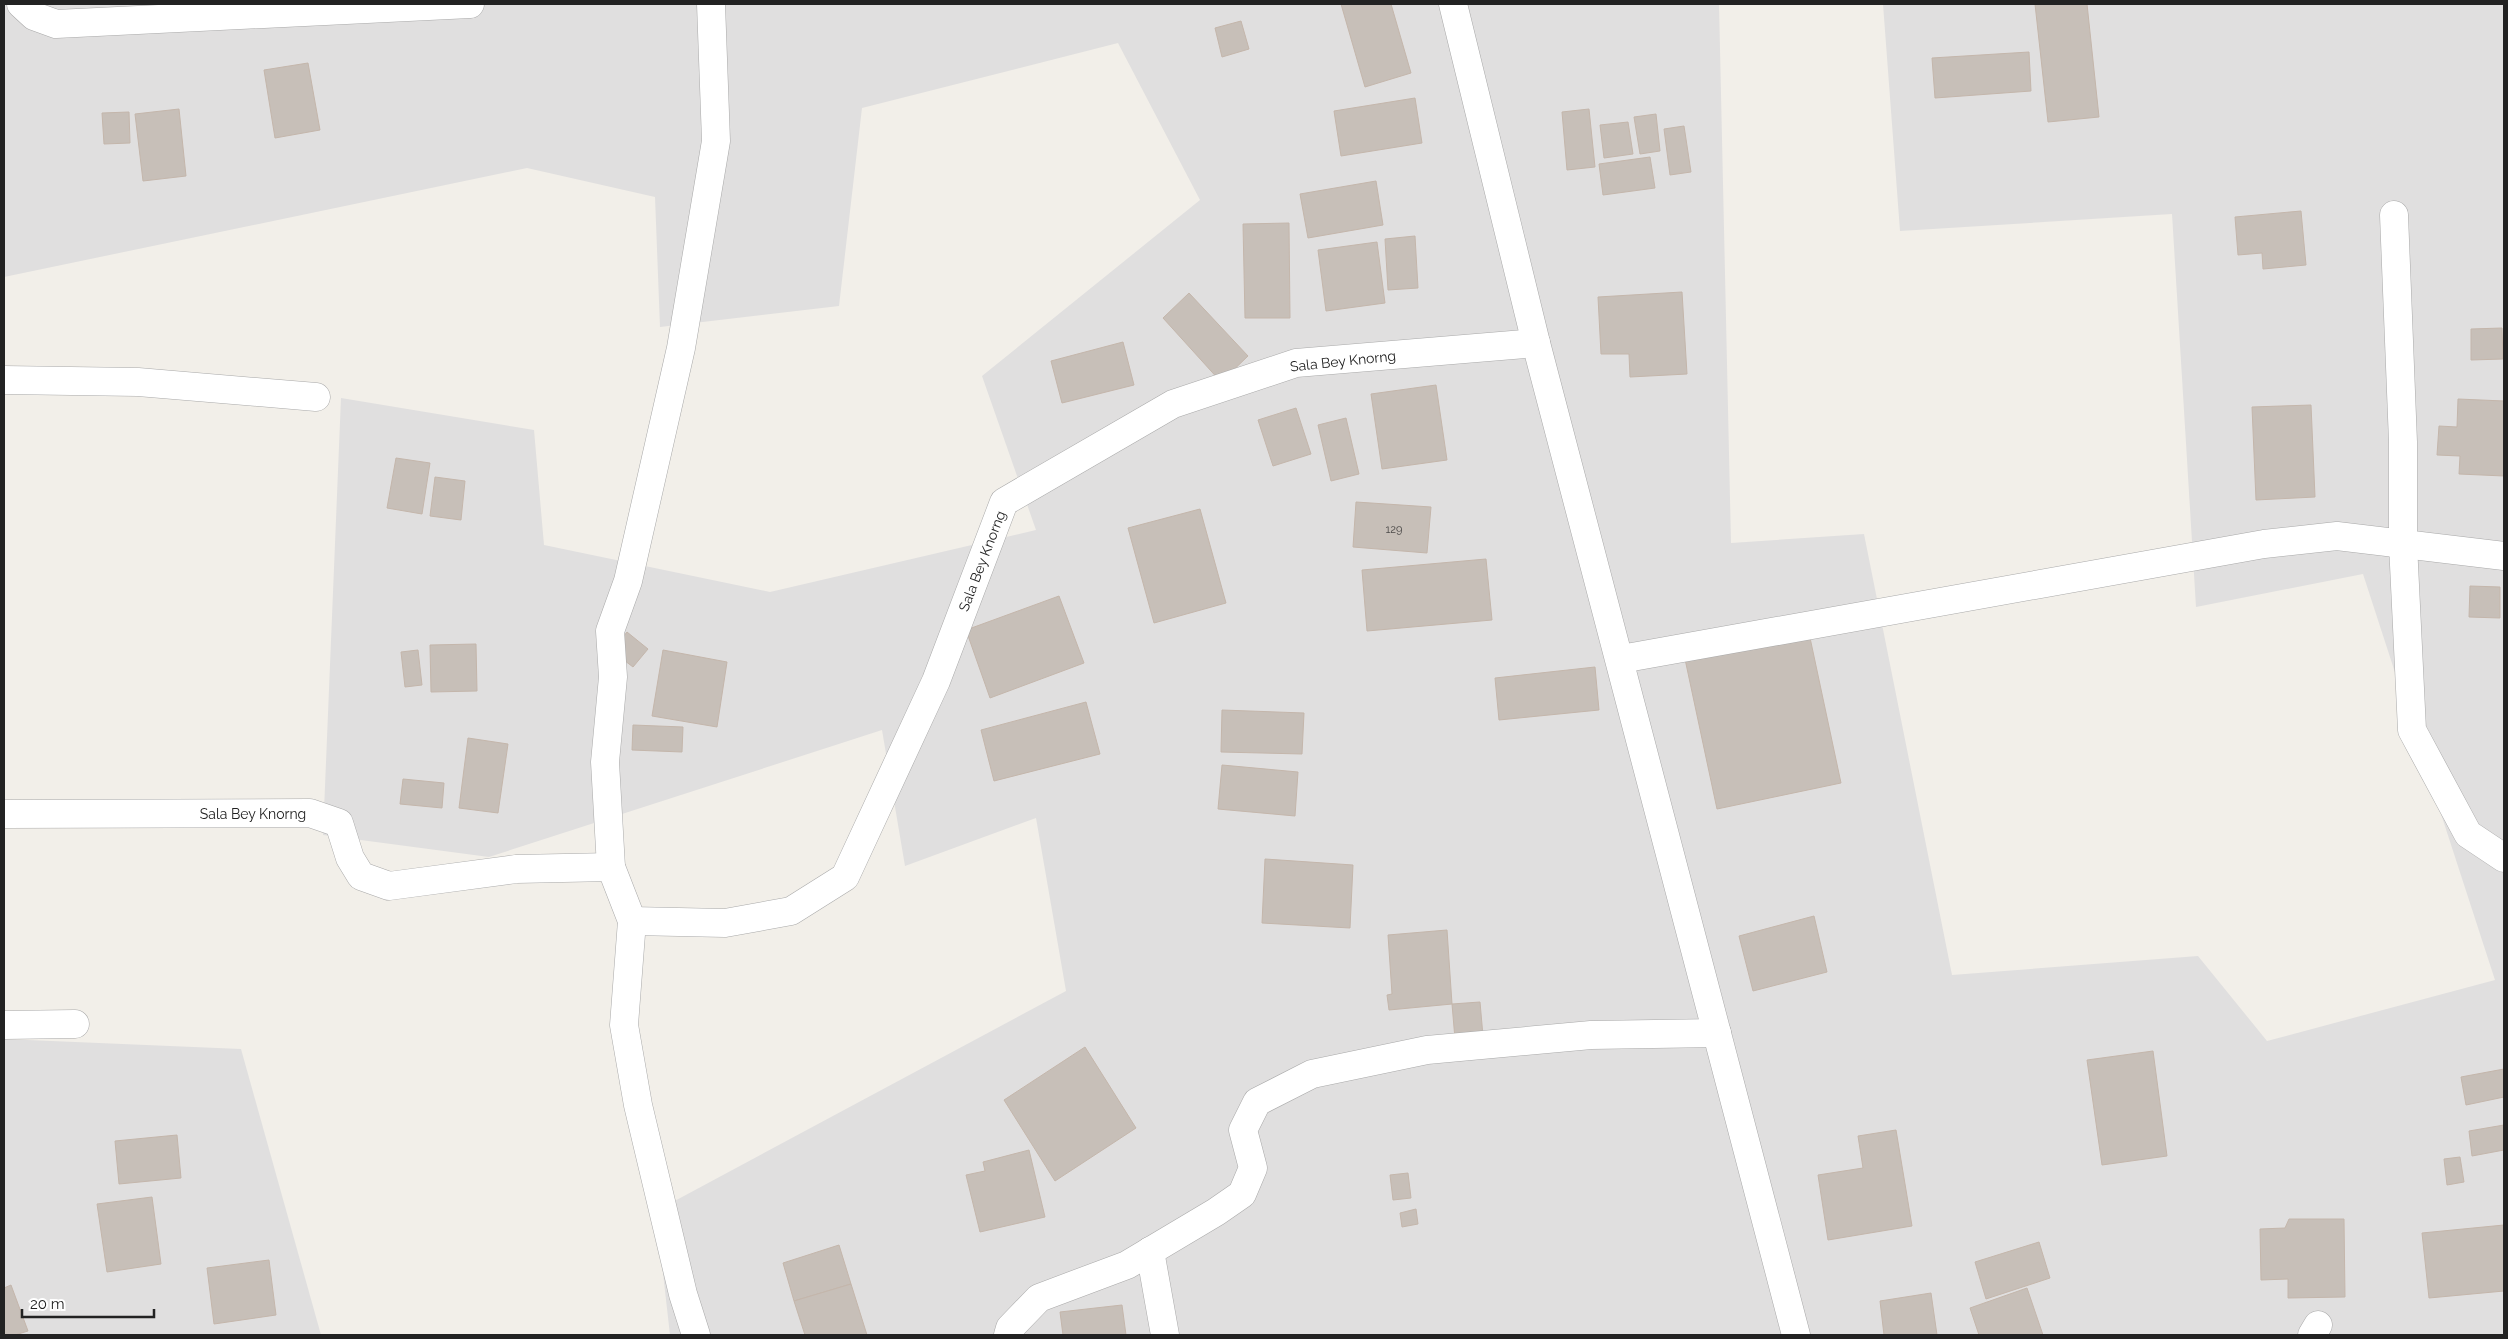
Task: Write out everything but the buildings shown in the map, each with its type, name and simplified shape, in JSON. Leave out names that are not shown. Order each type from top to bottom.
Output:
[{"type":"street","points":[[21,4],[34,16],[56,24],[470,4]]},
{"type":"street","points":[[696,1335],[683,1294],[638,1105],[624,1025],[632,921],[611,867],[605,762],[613,676],[610,631],[628,580],[681,348],[715,150],[711,4]]},
{"type":"street","points":[[1453,4],[1536,343],[1621,659],[1796,1335]]},
{"type":"street","points":[[2394,215],[2403,442],[2403,544],[2412,730],[2468,834],[2504,858]]},
{"type":"street","name":"Sala Bey Knorng","points":[[632,921],[725,923],[791,911],[846,877],[936,681],[1004,502],[1173,404],[1296,363],[1536,343]]},
{"type":"street","points":[[4,380],[138,382],[316,397]]},
{"type":"street","points":[[1621,659],[2264,544],[2337,536],[2504,556]]},
{"type":"street","name":"Sala Bey Knorng","points":[[4,814],[310,813],[339,823],[350,858],[361,876],[389,886],[516,869],[611,867]]},
{"type":"street","points":[[4,1025],[75,1024]]},
{"type":"street","points":[[1008,1335],[1010,1328],[1039,1298],[1127,1265],[1216,1212],[1242,1194],[1253,1168],[1243,1130],[1257,1102],[1312,1074],[1428,1050],[1591,1036],[1717,1033]]},
{"type":"street","points":[[1150,1251],[1165,1335]]},
{"type":"shaded area","points":[[4,4],[1719,4],[1731,543],[1864,534],[1952,975],[2198,956],[2267,1041],[2495,980],[2363,574],[2196,607],[2172,214],[1900,231],[1883,4],[2504,4],[2504,1335],[670,1335],[656,1211],[1066,991],[1036,818],[905,866],[882,730],[489,857],[323,835],[341,398],[534,430],[544,545],[770,592],[1036,530],[982,376],[1200,200],[1118,43],[862,108],[839,306],[660,327],[655,197],[527,168],[4,277]]},
{"type":"shaded area","points":[[4,1039],[241,1049],[321,1335],[4,1335]]}]
